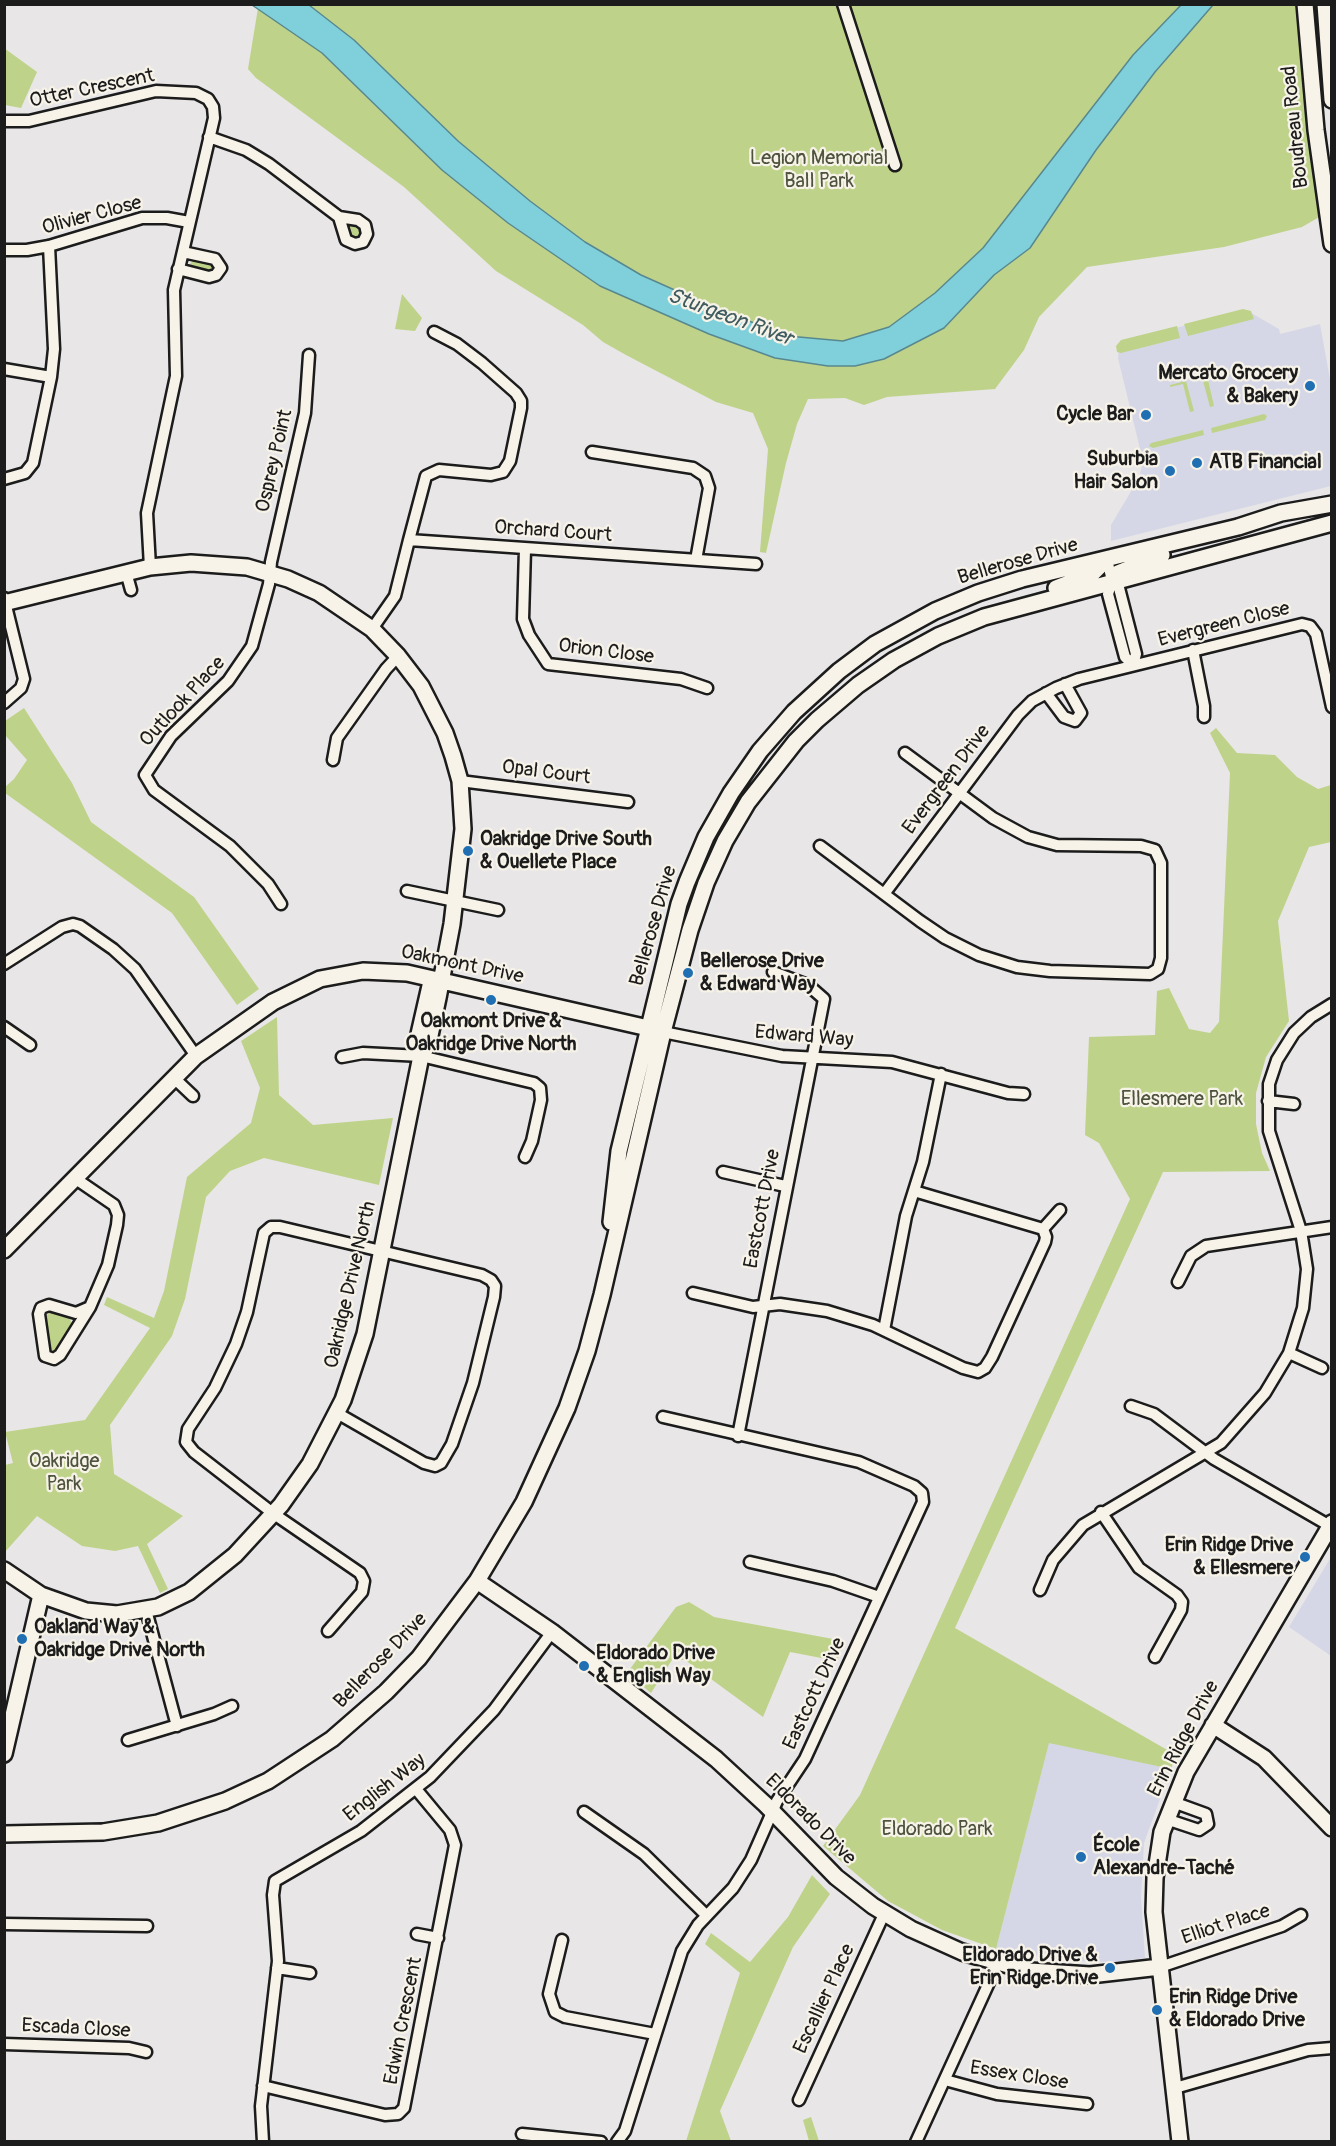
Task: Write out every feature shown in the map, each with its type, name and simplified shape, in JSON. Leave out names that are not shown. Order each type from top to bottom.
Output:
[{"type":"street","points":[[843,4],[896,165]]},
{"type":"street","name":"Boudreau Road","points":[[1305,4],[1316,130],[1332,244]]},
{"type":"street","name":"Boudreau Road","points":[[1325,4],[1332,100]]},
{"type":"street","name":"Otter Crescent","points":[[4,121],[29,121],[146,93],[177,91],[201,94],[212,103],[214,113],[174,290],[176,376],[147,513],[150,567]]},
{"type":"street","points":[[209,137],[257,156],[339,217]]},
{"type":"street","name":"Olivier Close","points":[[4,250],[27,250],[49,246],[142,219],[167,218],[189,222]]},
{"type":"street","points":[[4,479],[25,473],[33,463],[51,377],[54,349],[49,246]]},
{"type":"street","points":[[178,270],[209,277],[216,275],[221,268],[215,259],[183,252]]},
{"type":"street","points":[[372,629],[395,596],[426,476],[439,470],[491,475],[503,472],[510,462],[521,401],[516,393],[482,363],[457,344],[434,332]]},
{"type":"street","name":"Osprey Point","points":[[270,573],[305,413],[309,355]]},
{"type":"street","points":[[4,369],[51,377]]},
{"type":"street","points":[[592,452],[693,468],[705,476],[709,488],[696,560]]},
{"type":"street","name":"Bellerose Drive","points":[[603,1295],[619,1151],[679,904],[706,837],[744,772],[801,704],[857,657],[935,611],[999,586],[1238,527],[1281,513],[1331,504]]},
{"type":"street","name":"Bellerose Drive","points":[[4,1834],[103,1832],[158,1823],[203,1810],[268,1781],[319,1749],[386,1692],[419,1658],[477,1581],[524,1502],[567,1408],[603,1295],[663,1032],[690,930],[706,883],[736,821],[761,783],[796,741],[858,685],[916,648],[984,617],[1332,523]]},
{"type":"street","points":[[1133,665],[1125,657],[1108,594],[1117,573],[1238,527]]},
{"type":"street","points":[[1306,529],[1332,529]]},
{"type":"street","name":"Orchard Court","points":[[409,540],[756,564]]},
{"type":"street","name":"Orion Close","points":[[525,549],[523,619],[529,635],[546,662],[554,666],[681,679],[707,688]]},
{"type":"street","points":[[1107,559],[1112,581]]},
{"type":"street","points":[[984,617],[1092,574],[1107,559]]},
{"type":"street","name":"Oakridge Drive North","points":[[4,1570],[41,1595],[70,1607],[117,1614],[146,1610],[179,1598],[241,1550],[274,1514],[310,1464],[337,1413],[361,1348],[421,1056],[428,1045],[436,980],[452,924],[453,901],[463,849],[460,781],[446,733],[421,686],[398,656],[372,629],[319,593],[270,573],[247,567],[206,563],[150,567],[5,601]]},
{"type":"street","points":[[126,572],[130,590]]},
{"type":"street","name":"Outlook Place","points":[[270,573],[259,626],[242,664],[220,690],[177,728],[145,775],[154,790],[230,846],[268,884],[281,904]]},
{"type":"street","points":[[4,703],[21,688],[24,679],[5,601]]},
{"type":"street","name":"Evergreen Close","points":[[1133,665],[1305,624],[1316,634],[1332,707]]},
{"type":"street","points":[[1193,650],[1204,717]]},
{"type":"street","points":[[333,760],[337,738],[386,669],[398,656]]},
{"type":"street","name":"Evergreen Drive","points":[[884,894],[1018,715],[1032,701],[1065,684],[1133,665]]},
{"type":"street","points":[[1046,693],[1064,717],[1075,721],[1081,713],[1065,684]]},
{"type":"street","points":[[820,846],[951,941],[979,954],[1017,967],[1050,971],[1146,974],[1158,969],[1161,958],[1161,863],[1155,850],[1141,846],[1074,846],[1045,843],[1006,827],[905,753]]},
{"type":"street","name":"Opal Court","points":[[460,781],[628,802]]},
{"type":"street","points":[[407,891],[498,910]]},
{"type":"street","points":[[4,964],[62,927],[73,924],[80,926],[113,948],[135,969],[196,1056]]},
{"type":"street","name":"Oakmont Drive","points":[[4,1250],[196,1056],[282,996],[321,979],[340,974],[386,971],[436,980],[663,1032]]},
{"type":"street","name":"Eastcott Drive","points":[[738,1436],[823,997],[808,985],[773,972]]},
{"type":"street","points":[[1040,1590],[1050,1566],[1064,1545],[1083,1525],[1101,1512],[1221,1443],[1249,1412],[1290,1353],[1300,1323],[1307,1281],[1301,1231],[1271,1141],[1268,1101],[1274,1068],[1288,1040],[1311,1017],[1332,1004]]},
{"type":"street","points":[[4,1027],[30,1045]]},
{"type":"street","name":"Edward Way","points":[[663,1032],[759,1053],[812,1060],[891,1062],[1008,1093],[1024,1094]]},
{"type":"street","points":[[342,1057],[363,1053],[421,1056],[537,1085],[541,1100],[532,1141],[525,1157]]},
{"type":"street","points":[[884,1330],[906,1216],[923,1162],[941,1074]]},
{"type":"street","points":[[174,1078],[193,1096]]},
{"type":"street","points":[[1268,1101],[1294,1104]]},
{"type":"street","points":[[723,1172],[785,1186]]},
{"type":"street","points":[[75,1179],[114,1205],[118,1215],[108,1265],[90,1307],[60,1355],[54,1359],[45,1356],[42,1349],[39,1314],[41,1308],[49,1305],[76,1313],[90,1307]]},
{"type":"street","points":[[914,1191],[1043,1229]]},
{"type":"street","points":[[1043,1229],[1060,1210]]},
{"type":"street","points":[[328,1631],[362,1592],[362,1576],[356,1569],[274,1514],[194,1452],[185,1437],[215,1388],[236,1344],[247,1312],[264,1233],[271,1227],[280,1227],[482,1275],[493,1282],[494,1297],[473,1383],[447,1454],[441,1463],[435,1466],[424,1463],[337,1413]]},
{"type":"street","points":[[1178,1282],[1191,1256],[1206,1246],[1332,1227]]},
{"type":"street","points":[[693,1293],[753,1307],[804,1306],[884,1330],[978,1376],[992,1357],[1045,1242],[1046,1236],[1043,1229]]},
{"type":"street","points":[[1290,1353],[1322,1368]]},
{"type":"street","points":[[1131,1406],[1154,1414],[1206,1452],[1331,1525]]},
{"type":"street","name":"Eastcott Drive","points":[[617,2142],[626,2132],[678,1960],[692,1934],[706,1915],[742,1877],[772,1811],[805,1759],[920,1509],[923,1497],[919,1489],[853,1461],[663,1417]]},
{"type":"street","points":[[1101,1512],[1139,1568],[1177,1595],[1182,1602],[1181,1610],[1155,1657]]},
{"type":"street","name":"Erin Ridge Drive","points":[[1180,2142],[1154,1892],[1159,1847],[1173,1802],[1213,1725],[1331,1525]]},
{"type":"street","points":[[750,1562],[833,1581],[879,1597]]},
{"type":"street","name":"Eldorado Drive","points":[[477,1581],[552,1632],[716,1759],[772,1811],[836,1876],[885,1914],[938,1942],[998,1963],[1030,1971],[1075,1975],[1111,1974],[1160,1967]]},
{"type":"street","points":[[4,1754],[41,1595]]},
{"type":"street","points":[[146,1610],[177,1726]]},
{"type":"street","name":"English Way","points":[[262,2142],[263,2086],[278,1968],[275,1881],[355,1835],[416,1789],[494,1710],[552,1632]]},
{"type":"street","points":[[128,1740],[177,1726],[232,1706]]},
{"type":"street","points":[[1213,1725],[1264,1758],[1332,1828]]},
{"type":"street","name":"Edwin Crescent","points":[[263,2086],[385,2115],[401,2112],[408,2098],[455,1840],[450,1830],[416,1789]]},
{"type":"street","points":[[1166,1819],[1197,1830],[1208,1824],[1206,1814],[1173,1802]]},
{"type":"street","points":[[584,1812],[644,1854],[706,1915]]},
{"type":"street","name":"Escallier Place","points":[[799,2100],[885,1914]]},
{"type":"street","name":"Elliot Place","points":[[1160,1967],[1282,1926],[1301,1915]]},
{"type":"street","points":[[4,1924],[147,1926]]},
{"type":"street","name":"Edwin Crescent","points":[[417,1934],[438,1938]]},
{"type":"street","points":[[562,1940],[549,1995],[555,2012],[566,2017],[655,2034]]},
{"type":"street","name":"Essex Close","points":[[916,2142],[998,1963]]},
{"type":"street","points":[[278,1968],[310,1973]]},
{"type":"street","name":"Escada Close","points":[[4,2044],[129,2048],[146,2052]]},
{"type":"street","points":[[1175,2088],[1308,2050],[1332,2048]]},
{"type":"street","name":"Essex Close","points":[[945,2080],[997,2094],[1087,2104]]},
{"type":"street","points":[[522,2134],[601,2142]]},
{"type":"shaded area","points":[[1246,310],[1279,329],[1280,334],[1320,324],[1331,385],[1331,486],[1111,541],[1111,525],[1139,478],[1143,461],[1118,358],[1120,342]]},
{"type":"shaded area","points":[[1331,1557],[1332,1656],[1289,1627]]},
{"type":"shaded area","name":"École Alexandre-Taché","points":[[1049,1742],[1171,1769],[1144,1843],[1141,1898],[1145,1958],[1115,1962],[1071,1961],[996,1949]]},
{"type":"green space","name":"Legion Memorial Ball Park","points":[[309,5],[1181,5],[1133,55],[983,248],[935,293],[889,327],[843,341],[789,336],[715,308],[641,275],[585,242],[530,201],[458,141],[354,40]]},
{"type":"green space","points":[[1213,5],[1297,5],[1321,216],[1302,227],[1224,247],[1087,267],[1039,317],[1024,350],[995,389],[887,397],[864,405],[845,398],[808,399],[797,424],[786,463],[766,553],[760,552],[768,449],[753,413],[716,402],[626,355],[603,342],[583,325],[496,271],[404,187],[256,78],[248,69],[258,8],[322,53],[442,170],[508,223],[600,286],[709,334],[775,358],[944,328],[994,275],[1030,248],[1096,150],[1155,72]]},
{"type":"green space","points":[[4,48],[37,72],[21,108],[5,105]]},
{"type":"green space","points":[[354,224],[359,226],[361,231],[359,236],[354,238],[349,236],[347,231],[349,226]]},
{"type":"green space","points":[[194,259],[212,263],[214,270],[210,273],[192,268],[190,264]]},
{"type":"green space","points":[[402,294],[422,318],[415,331],[395,329]]},
{"type":"green space","points":[[1243,309],[1251,311],[1254,319],[1188,336],[1184,324]]},
{"type":"green space","points":[[1177,326],[1180,338],[1121,353],[1117,352],[1116,346],[1121,340]]},
{"type":"green space","points":[[1212,374],[1213,378],[1208,380],[1214,406],[1210,407],[1202,377]]},
{"type":"green space","points":[[1186,381],[1194,411],[1190,412],[1183,384],[1170,387],[1170,385]]},
{"type":"green space","points":[[1264,414],[1267,416],[1265,420],[1212,433],[1211,428]]},
{"type":"green space","points":[[1203,430],[1204,435],[1153,448],[1149,446],[1151,443]]},
{"type":"green space","points":[[24,708],[72,783],[91,822],[194,897],[259,989],[237,1005],[172,913],[5,793],[5,787],[14,779],[27,760],[5,735],[5,721]]},
{"type":"green space","points":[[1216,728],[1237,753],[1275,755],[1297,777],[1318,789],[1331,785],[1331,842],[1309,847],[1278,921],[1289,1021],[1266,1057],[1256,1093],[1256,1124],[1262,1153],[1270,1171],[1163,1172],[955,1628],[1176,1755],[1171,1769],[1049,1743],[996,1949],[942,1930],[888,1901],[823,1846],[860,1795],[1130,1199],[1099,1143],[1085,1135],[1089,1037],[1155,1035],[1157,991],[1169,988],[1189,1029],[1210,1033],[1219,1022],[1230,773],[1210,733]]},
{"type":"green space","name":"Oakridge Park","points":[[277,1017],[279,1095],[313,1125],[393,1118],[379,1185],[264,1158],[230,1171],[206,1197],[185,1299],[172,1336],[110,1425],[114,1474],[183,1516],[147,1544],[168,1589],[160,1593],[138,1546],[115,1551],[82,1546],[37,1516],[5,1552],[5,1465],[13,1463],[5,1432],[85,1420],[150,1328],[104,1305],[107,1297],[154,1318],[164,1291],[187,1177],[251,1123],[260,1088],[241,1041]]},
{"type":"green space","points":[[52,1311],[70,1319],[73,1327],[55,1352],[49,1349],[45,1316]]},
{"type":"green space","points":[[689,1602],[714,1617],[844,1641],[837,1661],[790,1652],[763,1717],[685,1660],[672,1660],[651,1693],[627,1673],[676,1607]]},
{"type":"green space","points":[[812,1875],[830,1894],[793,1947],[720,2111],[731,2141],[686,2141],[740,1973],[705,1944],[711,1933],[750,1962],[788,1917]]},
{"type":"green space","points":[[811,2117],[819,2141],[809,2141],[803,2120]]},
{"type":"water","name":"Sturgeon River","points":[[252,5],[309,5],[354,40],[458,141],[530,201],[585,242],[641,275],[715,308],[788,336],[843,341],[889,327],[935,293],[983,248],[1133,55],[1181,5],[1213,5],[1155,72],[1096,150],[1030,248],[994,275],[944,328],[884,359],[855,366],[828,366],[775,358],[709,334],[600,286],[508,223],[442,170],[322,53]]},
{"type":"place","name":"Mercato Grocery & Bakery","points":[[1310,386]]},
{"type":"place","name":"Cycle Bar","points":[[1146,415]]},
{"type":"place","name":"ATB Financial","points":[[1197,463]]},
{"type":"place","name":"Suburbia Hair Salon","points":[[1170,471]]},
{"type":"place","name":"Oakridge Drive South & Ouellete Place","points":[[468,851]]},
{"type":"place","name":"Bellerose Drive & Edward Way","points":[[688,973]]},
{"type":"place","name":"Oakmont Drive & Oakridge Drive North","points":[[491,1000]]},
{"type":"place","name":"Erin Ridge Drive & Ellesmere","points":[[1305,1557]]},
{"type":"place","name":"Oakland Way & Oakridge Drive North","points":[[22,1639]]},
{"type":"place","name":"Eldorado Drive & English Way","points":[[584,1666]]},
{"type":"place","name":"École Alexandre-Taché","points":[[1081,1857]]},
{"type":"place","name":"Eldorado Drive & Erin Ridge Drive","points":[[1110,1968]]},
{"type":"place","name":"Erin Ridge Drive & Eldorado Drive","points":[[1157,2010]]},
{"type":"park label","name":"Ellesmere Park","points":[[1182,1100]]},
{"type":"park label","name":"Eldorado Park","points":[[937,1830]]}]
